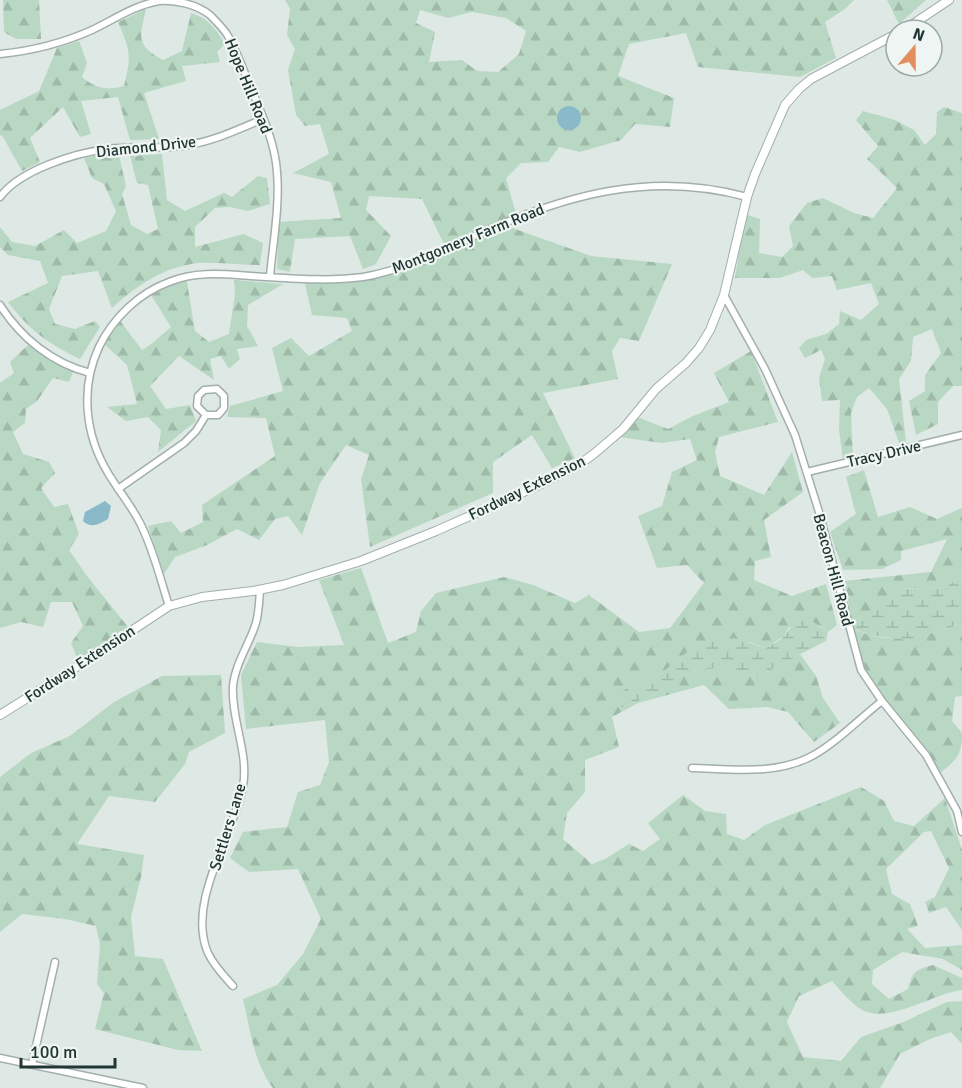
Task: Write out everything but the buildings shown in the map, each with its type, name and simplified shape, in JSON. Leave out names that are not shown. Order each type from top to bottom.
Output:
[{"type":"street","points":[[922,18],[949,0]]},
{"type":"street","name":"Hope Hill Road","points":[[0,54],[27,50],[69,39],[150,3],[179,2],[207,13],[227,34],[263,119],[278,172],[270,276]]},
{"type":"street","name":"Fordway Extension","points":[[0,715],[168,606],[202,597],[260,590],[297,581],[395,548],[537,486],[580,464],[607,444],[646,400],[699,348],[710,330],[724,295],[747,197],[785,105],[799,88],[823,72],[884,40]]},
{"type":"street","name":"Diamond Drive","points":[[0,197],[12,184],[29,173],[71,157],[107,149],[196,144],[228,134],[263,119]]},
{"type":"street","name":"Montgomery Farm Road","points":[[168,606],[140,523],[101,461],[91,433],[87,396],[90,373],[99,346],[110,327],[130,305],[154,288],[175,279],[211,273],[328,280],[379,274],[422,260],[523,215],[572,198],[608,190],[637,186],[667,186],[718,191],[747,197]]},
{"type":"street","name":"Beacon Hill Road","points":[[724,295],[756,351],[780,400],[807,472],[856,659],[866,680],[931,762],[957,810],[962,832]]},
{"type":"street","points":[[0,305],[18,330],[32,343],[63,363],[90,373]]},
{"type":"street","points":[[207,388],[217,389],[225,399],[224,408],[215,416],[206,415],[197,406],[198,396],[207,388]]},
{"type":"street","points":[[118,489],[184,443],[196,431],[206,415]]},
{"type":"street","name":"Tracy Drive","points":[[807,472],[962,435]]},
{"type":"street","name":"Settlers Lane","points":[[233,986],[215,966],[208,952],[203,932],[203,917],[207,895],[242,788],[243,765],[233,688],[235,674],[256,624],[260,590]]},
{"type":"street","points":[[692,768],[766,769],[797,763],[817,753],[882,701]]},
{"type":"street","points":[[33,1064],[55,962]]},
{"type":"street","points":[[0,1058],[143,1088]]},
{"type":"green space","points":[[3,0],[39,0],[41,39],[16,39],[4,32]]},
{"type":"green space","points":[[285,0],[854,0],[825,22],[836,58],[800,77],[698,67],[686,33],[629,44],[618,76],[674,98],[670,127],[635,124],[621,140],[580,152],[559,147],[548,162],[521,163],[506,178],[516,214],[444,244],[422,199],[369,196],[366,210],[391,236],[376,264],[363,269],[350,236],[295,239],[290,272],[277,269],[279,222],[341,218],[331,182],[293,173],[329,154],[320,124],[305,126],[296,115],[288,70],[295,49],[287,35],[290,9]],"holes":[[[420,10],[448,18],[472,12],[506,18],[526,31],[519,54],[498,72],[477,71],[462,60],[429,62],[435,32],[416,23]]]},
{"type":"green space","points":[[887,0],[926,0],[906,18],[896,18]]},
{"type":"green space","points":[[146,9],[142,39],[144,45],[154,55],[163,60],[182,51],[191,13],[211,25],[225,44],[217,52],[220,62],[182,66],[186,81],[144,93],[159,139],[130,140],[118,97],[81,101],[91,134],[80,137],[63,107],[30,138],[40,162],[22,171],[2,135],[0,136],[0,110],[39,91],[57,48],[79,41],[87,63],[82,77],[101,88],[124,86],[129,60],[118,22]]},
{"type":"green space","points":[[944,107],[962,113],[962,386],[953,386],[938,402],[938,424],[916,435],[909,401],[925,391],[925,375],[941,353],[932,329],[913,337],[911,361],[899,379],[906,442],[899,443],[887,409],[869,388],[857,397],[851,413],[853,457],[843,459],[839,430],[840,400],[822,401],[819,378],[825,359],[821,350],[805,358],[799,348],[806,340],[826,334],[839,324],[840,311],[861,320],[879,304],[871,283],[837,290],[832,276],[812,278],[803,270],[780,278],[735,278],[745,214],[760,219],[759,253],[782,257],[793,246],[789,226],[807,203],[823,198],[854,213],[873,218],[897,188],[867,159],[878,146],[856,120],[863,111],[895,120],[914,130],[925,145],[936,134],[937,112]]},
{"type":"green space","points":[[118,151],[126,186],[122,194],[131,225],[147,234],[158,229],[148,185],[137,183],[130,156],[162,154],[167,200],[185,211],[224,193],[232,197],[258,176],[267,178],[270,204],[248,211],[230,207],[215,208],[195,227],[195,247],[244,234],[263,243],[260,265],[199,263],[174,268],[141,285],[112,308],[98,271],[62,276],[49,309],[55,324],[75,329],[95,321],[100,327],[80,359],[40,335],[8,302],[48,283],[40,261],[8,255],[0,247],[0,227],[12,242],[35,246],[64,230],[77,243],[106,231],[116,211],[104,184],[92,178],[84,158]]},
{"type":"green space","points":[[501,224],[591,256],[672,264],[639,341],[620,338],[612,351],[618,379],[543,393],[575,458],[552,468],[532,435],[493,462],[493,493],[370,547],[361,479],[369,455],[346,445],[320,483],[302,535],[288,516],[275,519],[259,540],[237,529],[207,545],[175,557],[164,574],[148,526],[171,521],[181,533],[203,522],[202,505],[275,456],[266,418],[227,417],[230,406],[283,391],[272,348],[291,338],[309,356],[352,331],[347,318],[312,315],[305,284],[313,280],[379,274]]},
{"type":"green space","points":[[186,276],[195,331],[209,342],[229,334],[235,294],[234,280],[283,284],[248,305],[247,326],[258,346],[237,349],[240,359],[229,369],[221,356],[210,359],[214,380],[179,356],[150,386],[166,409],[190,405],[196,421],[158,452],[161,430],[148,417],[126,421],[107,407],[137,404],[127,365],[102,342],[118,318],[142,350],[150,345],[171,327],[151,295],[154,288]]},
{"type":"green space","points":[[29,344],[62,366],[74,370],[69,382],[53,378],[37,401],[26,409],[25,423],[13,432],[23,454],[49,462],[55,473],[41,488],[54,507],[68,504],[79,534],[69,550],[128,627],[78,660],[71,643],[83,626],[72,602],[51,602],[43,627],[21,622],[0,628],[0,383],[14,373],[10,362]]},
{"type":"green space","points":[[751,351],[778,422],[719,437],[715,452],[720,476],[764,495],[792,452],[803,492],[764,520],[771,557],[755,561],[754,580],[792,596],[826,584],[837,625],[828,632],[819,625],[789,627],[784,636],[766,648],[749,642],[696,645],[661,674],[638,682],[623,707],[656,694],[682,674],[721,667],[740,675],[762,674],[800,654],[816,676],[823,698],[840,723],[814,742],[788,712],[767,707],[729,709],[704,685],[638,703],[612,717],[619,747],[585,760],[585,792],[567,813],[563,839],[592,864],[629,844],[643,851],[660,839],[648,823],[683,795],[705,811],[726,814],[727,834],[744,840],[765,825],[861,787],[884,801],[894,821],[914,826],[945,798],[962,850],[962,930],[946,907],[929,913],[925,902],[935,897],[949,868],[931,831],[924,832],[886,869],[892,894],[910,904],[918,926],[907,929],[925,948],[962,945],[962,970],[943,959],[902,952],[873,970],[872,984],[889,999],[908,989],[911,978],[916,972],[933,965],[962,978],[962,990],[882,1014],[870,1013],[859,1008],[832,981],[799,996],[787,1022],[803,1057],[841,1061],[861,1037],[901,1023],[947,1002],[962,1001],[962,1044],[951,1032],[930,1039],[900,1054],[880,1088],[273,1088],[257,1057],[243,999],[277,985],[303,954],[321,919],[298,869],[249,872],[230,858],[243,832],[287,827],[298,792],[320,785],[329,762],[325,720],[246,729],[241,675],[257,642],[298,647],[344,645],[319,580],[361,568],[388,643],[416,632],[421,611],[436,593],[504,577],[533,585],[575,603],[589,595],[639,632],[670,628],[704,583],[687,565],[657,568],[638,516],[662,506],[672,472],[697,460],[690,439],[662,443],[618,437],[637,417],[668,429],[729,402],[714,373]]},
{"type":"green space","points":[[864,470],[878,517],[910,507],[937,519],[962,508],[962,575],[946,587],[899,589],[855,630],[883,638],[909,638],[962,624],[962,696],[955,697],[952,721],[962,733],[961,747],[954,760],[939,774],[883,698],[860,661],[844,581],[931,572],[947,539],[901,551],[901,560],[882,569],[843,570],[830,532],[856,514],[846,477]]},
{"type":"green space","points":[[962,575],[962,624],[909,640],[868,635],[855,629],[861,617],[899,589],[946,587]]},
{"type":"green space","points":[[809,619],[828,632],[826,641],[762,674],[740,675],[721,667],[682,674],[656,694],[623,707],[614,703],[617,694],[638,682],[661,674],[695,645],[734,638],[766,648],[782,638],[796,623]]},
{"type":"green space","points":[[221,675],[225,733],[189,752],[185,764],[155,802],[109,796],[77,844],[144,855],[131,917],[135,956],[163,959],[202,1051],[178,1050],[95,1029],[104,993],[97,984],[100,945],[96,926],[65,919],[22,914],[0,932],[0,777],[31,753],[70,736],[114,702],[162,676]]},
{"type":"water","points":[[569,106],[578,109],[581,118],[578,127],[569,130],[560,127],[557,118],[560,109]]},
{"type":"water","points":[[105,501],[111,506],[108,519],[92,525],[83,521],[85,512]]}]
